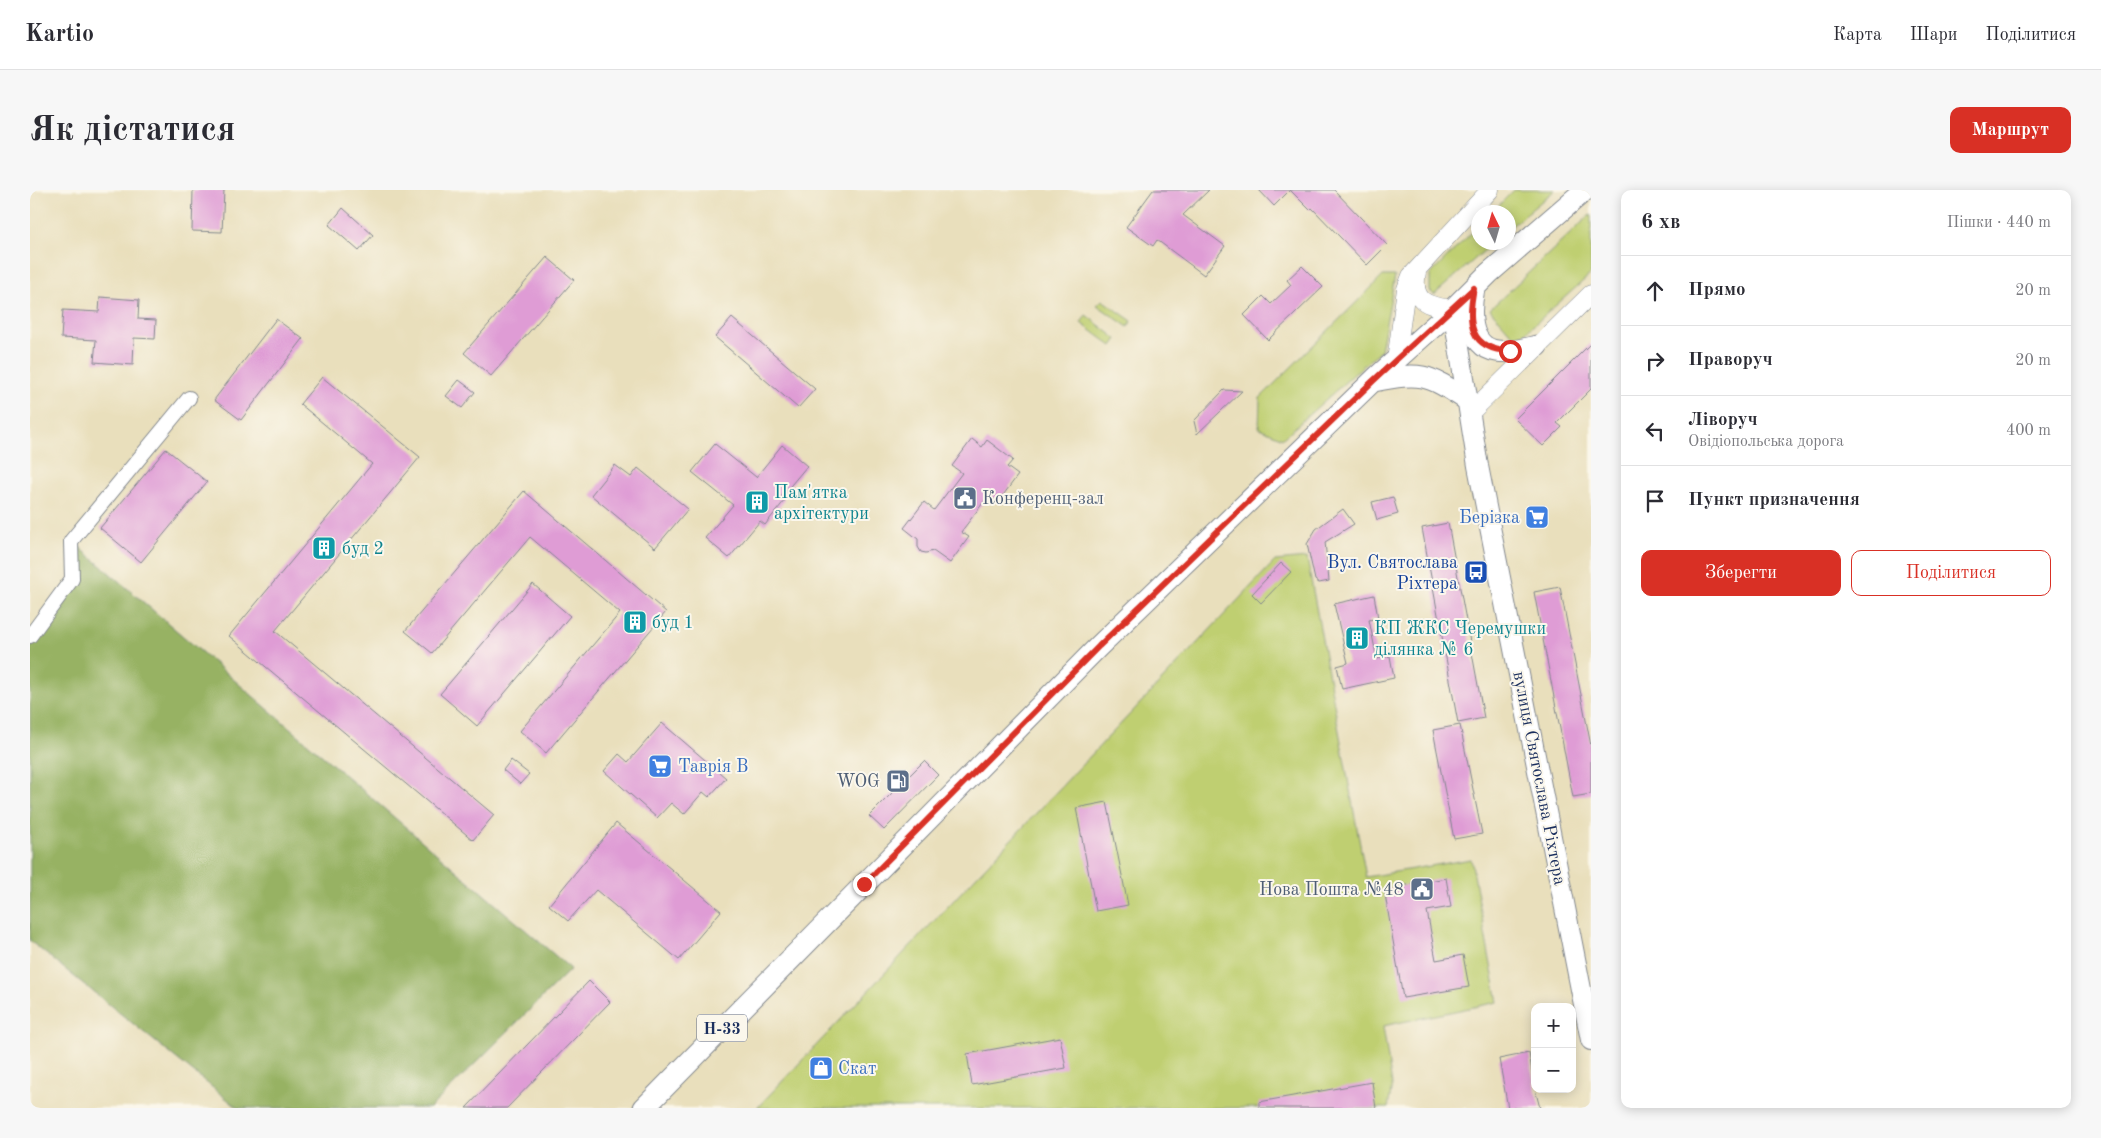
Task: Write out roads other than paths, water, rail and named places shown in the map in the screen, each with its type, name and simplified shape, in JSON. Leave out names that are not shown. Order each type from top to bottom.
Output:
[{"type":"main road","name":"Н-33","points":[[644,1108],[1099,646],[1373,381],[1453,309],[1482,280],[1585,190]]},
{"type":"main road","points":[[1482,280],[1471,312],[1471,322],[1479,340],[1495,351],[1510,351],[1537,346]]},
{"type":"main road","name":"вулиця Святослава Ріхтера","points":[[1453,309],[1468,407],[1591,1040]]},
{"type":"main road","points":[[1373,381],[1402,376],[1430,377],[1468,407]]},
{"type":"street","points":[[1396,361],[1406,289],[1411,276],[1418,266],[1490,190]]},
{"type":"street","points":[[1418,266],[1416,284],[1420,299],[1436,307],[1453,309]]},
{"type":"street","points":[[1468,407],[1537,346],[1591,294]]},
{"type":"street","points":[[30,636],[72,579],[71,542],[189,398]]},
{"type":"place","name":"Конференц-зал","points":[[965,498]]},
{"type":"place","name":"Пам'ятка архітектури","points":[[757,502]]},
{"type":"place","name":"Берізка","points":[[1537,517]]},
{"type":"place","name":"буд 2","points":[[324,548]]},
{"type":"place","name":"Вул. Святослава Ріхтера","points":[[1476,572]]},
{"type":"place","name":"буд 1","points":[[635,622]]},
{"type":"place","name":"КП ЖКС Черемушки ділянка № 6","points":[[1357,638]]},
{"type":"place","name":"Таврія В","points":[[660,766]]},
{"type":"place","name":"WOG","points":[[898,781]]},
{"type":"place","name":"Нова Пошта №48","points":[[1422,889]]},
{"type":"place","name":"Скат","points":[[821,1068]]}]
